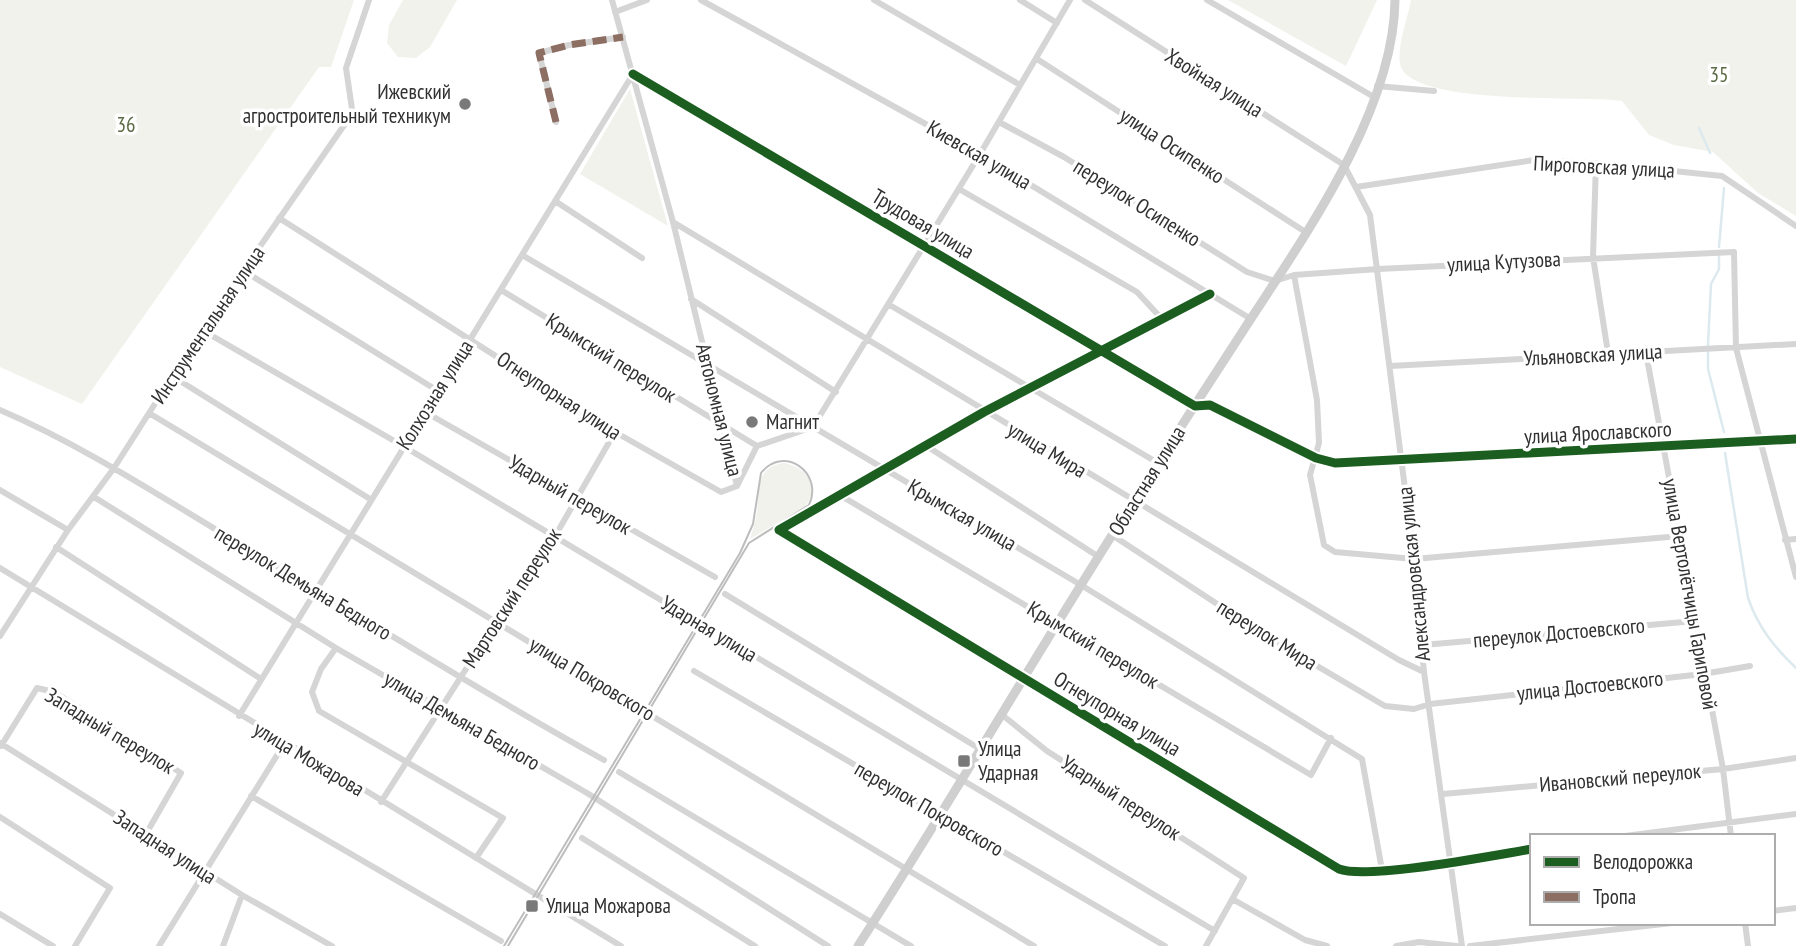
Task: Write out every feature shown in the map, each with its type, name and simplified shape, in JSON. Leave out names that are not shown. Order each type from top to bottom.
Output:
[{"type":"main road","name":"Областная улица","points":[[858,946],[1112,535],[1307,233],[1344,165],[1374,97],[1388,50],[1395,0]]},
{"type":"street","name":"Инструментальная улица","points":[[0,636],[30,585],[114,468],[202,330],[352,109],[345,68],[369,0]]},
{"type":"street","name":"Автономная улица","points":[[612,0],[673,222],[737,486]]},
{"type":"street","points":[[615,12],[647,0]]},
{"type":"street","name":"Киевская улица","points":[[701,0],[980,154],[1251,319]]},
{"type":"street","points":[[874,0],[1020,85]]},
{"type":"street","points":[[1020,0],[1057,23]]},
{"type":"street","points":[[813,427],[959,189],[1070,0]]},
{"type":"street","name":"Хвойная улица","points":[[1085,0],[1344,165]]},
{"type":"street","points":[[1207,0],[1374,97]]},
{"type":"street","points":[[556,122],[539,53],[569,45],[623,37]]},
{"type":"street","name":"улица Осипенко","points":[[1037,59],[1307,233]]},
{"type":"street","name":"Колхозная улица","points":[[239,716],[402,446],[634,74]]},
{"type":"street","name":"Трудовая улица","points":[[634,74],[1195,406],[1210,405],[1316,458]]},
{"type":"street","points":[[1377,86],[1434,91]]},
{"type":"street","name":"переулок Осипенко","points":[[999,122],[1064,157],[1247,272],[1275,281]]},
{"type":"street","name":"Пироговская улица","points":[[1356,187],[1534,160],[1596,163],[1722,176],[1796,226]]},
{"type":"street","points":[[1596,163],[1593,257],[1608,353]]},
{"type":"street","name":"Александровская улица","points":[[1344,165],[1370,215],[1414,559],[1424,672],[1443,794],[1460,946]]},
{"type":"street","points":[[959,189],[1137,292],[1162,319]]},
{"type":"street","points":[[555,201],[642,258]]},
{"type":"street","name":"Огнеупорная улица","points":[[279,218],[615,432],[721,492],[737,486]]},
{"type":"street","name":"улица Мира","points":[[673,222],[866,342],[1133,502],[1398,660],[1424,672]]},
{"type":"street","name":"улица Кутузова","points":[[1275,281],[1294,275],[1378,269],[1734,252],[1736,348]]},
{"type":"street","name":"Крымская улица","points":[[522,255],[709,368],[1081,585],[1331,738],[1362,760],[1382,870]]},
{"type":"street","points":[[244,271],[438,391]]},
{"type":"street","points":[[1294,275],[1317,400],[1319,443],[1310,475],[1324,545],[1335,552],[1414,559],[1680,536]]},
{"type":"street","name":"Крымский переулок","points":[[501,290],[757,446]]},
{"type":"street","points":[[838,494],[984,412],[1210,294]]},
{"type":"street","points":[[691,299],[836,392]]},
{"type":"street","points":[[888,304],[1158,463]]},
{"type":"street","name":"Ударная улица","points":[[202,330],[402,446],[959,781],[1215,931]]},
{"type":"street","name":"Ульяновская улица","points":[[1390,366],[1796,344]]},
{"type":"street","points":[[1736,348],[1796,577]]},
{"type":"street","name":"улица Вертолётчицы Гариповой","points":[[1646,353],[1703,674],[1723,769],[1731,834]]},
{"type":"street","points":[[172,376],[370,499]]},
{"type":"street","name":"переулок Демьяна Бедного","points":[[0,410],[44,429],[114,468],[459,679],[604,760]]},
{"type":"street","name":"Ударный переулок","points":[[425,412],[715,577]]},
{"type":"street","name":"улица Покровского","points":[[149,413],[1034,946]]},
{"type":"street","name":"Автономная улица","points":[[737,486],[757,446],[813,427]]},
{"type":"street","name":"Мартовский переулок","points":[[381,802],[496,622],[554,538],[615,432]]},
{"type":"street","name":"улица Ярославского","points":[[1316,458],[1335,463],[1796,439]]},
{"type":"street","points":[[925,444],[1099,557]]},
{"type":"street","points":[[0,490],[68,530]]},
{"type":"street","name":"Огнеупорная улица","points":[[838,494],[779,530],[1339,869],[1356,872],[1382,870],[1530,849]]},
{"type":"street","name":"Крымский переулок","points":[[838,494],[1311,775],[1331,738]]},
{"type":"street","name":"улица Демьяна Бедного","points":[[94,497],[336,648],[587,793],[828,946]]},
{"type":"street","name":"переулок Мира","points":[[1112,535],[1266,636],[1385,706],[1414,709],[1430,704]]},
{"type":"street","points":[[1785,540],[1796,539]]},
{"type":"street","points":[[56,547],[261,678]]},
{"type":"street","name":"улица Можарова","points":[[0,568],[284,744],[621,946]]},
{"type":"street","points":[[725,594],[980,749]]},
{"type":"street","name":"переулок Достоевского","points":[[1423,645],[1695,621]]},
{"type":"street","points":[[336,648],[321,669],[312,692],[319,712],[503,818],[476,858]]},
{"type":"street","name":"улица Достоевского","points":[[1430,704],[1703,674],[1750,666]]},
{"type":"street","name":"переулок Покровского","points":[[694,671],[1165,946]]},
{"type":"street","name":"Западный переулок","points":[[1,745],[37,688],[54,692],[181,773],[146,834]]},
{"type":"street","name":"Ударный переулок","points":[[1001,714],[1047,751],[1244,878],[1234,900]]},
{"type":"street","points":[[159,946],[284,744]]},
{"type":"street","name":"Западная улица","points":[[1,745],[204,872],[331,946]]},
{"type":"street","name":"Ивановский переулок","points":[[1443,794],[1723,769],[1796,758]]},
{"type":"street","points":[[619,772],[911,946]]},
{"type":"street","points":[[251,796],[501,941]]},
{"type":"street","points":[[1639,834],[1796,814]]},
{"type":"street","points":[[0,817],[110,888],[75,946]]},
{"type":"street","points":[[582,838],[755,946]]},
{"type":"street","points":[[223,946],[242,895]]},
{"type":"street","points":[[1206,946],[1234,900],[1305,940],[1327,946]]},
{"type":"street","points":[[1775,911],[1796,908]]},
{"type":"street","points":[[0,914],[53,946]]},
{"type":"street","points":[[1470,946],[1654,925]]},
{"type":"street","points":[[1745,925],[1748,946]]},
{"type":"street","points":[[1396,946],[1419,942],[1460,946]]},
{"type":"green space","name":"36","points":[[0,0],[354,0],[331,67],[319,67],[82,404],[0,367]]},
{"type":"green space","points":[[403,0],[457,0],[430,47],[416,58],[398,57],[387,43],[389,25]]},
{"type":"green space","points":[[1228,0],[1377,0],[1346,66]]},
{"type":"green space","name":"35","points":[[1411,0],[1796,0],[1796,216],[1758,193],[1713,152],[1674,145],[1649,135],[1622,101],[1464,93],[1433,87],[1411,78],[1400,64],[1399,56]]},
{"type":"green space","points":[[630,89],[668,226],[580,174]]},
{"type":"green space","points":[[784,463],[799,469],[809,479],[809,500],[804,508],[750,539],[763,476],[767,470]]},
{"type":"waterway","points":[[1699,128],[1710,153]]},
{"type":"waterway","points":[[1719,247],[1724,188]]},
{"type":"waterway","points":[[1708,345],[1711,284],[1719,269],[1719,256]]},
{"type":"waterway","points":[[1708,352],[1708,369],[1724,432]]},
{"type":"waterway","points":[[1725,453],[1748,598],[1768,636],[1796,668]]},
{"type":"tram line","points":[[504,946],[740,553],[753,524],[761,473],[780,461],[799,466],[811,482],[809,505],[749,543],[508,946]]},
{"type":"marked path","points":[[556,122],[539,53],[569,45],[623,37]]},
{"type":"cycle path","points":[[633,74],[1195,406],[1210,405],[1316,458],[1335,463],[1796,439]]},
{"type":"cycle path","points":[[1210,294],[984,412],[779,530],[1339,869],[1354,872],[1403,869],[1530,849]]},
{"type":"place","name":"Ижевский агростроительный техникум","points":[[465,104]]},
{"type":"place","name":"Магнит","points":[[752,422]]},
{"type":"place","name":"Улица Ударная","points":[[964,761]]},
{"type":"place","name":"Улица Можарова","points":[[532,906]]}]
